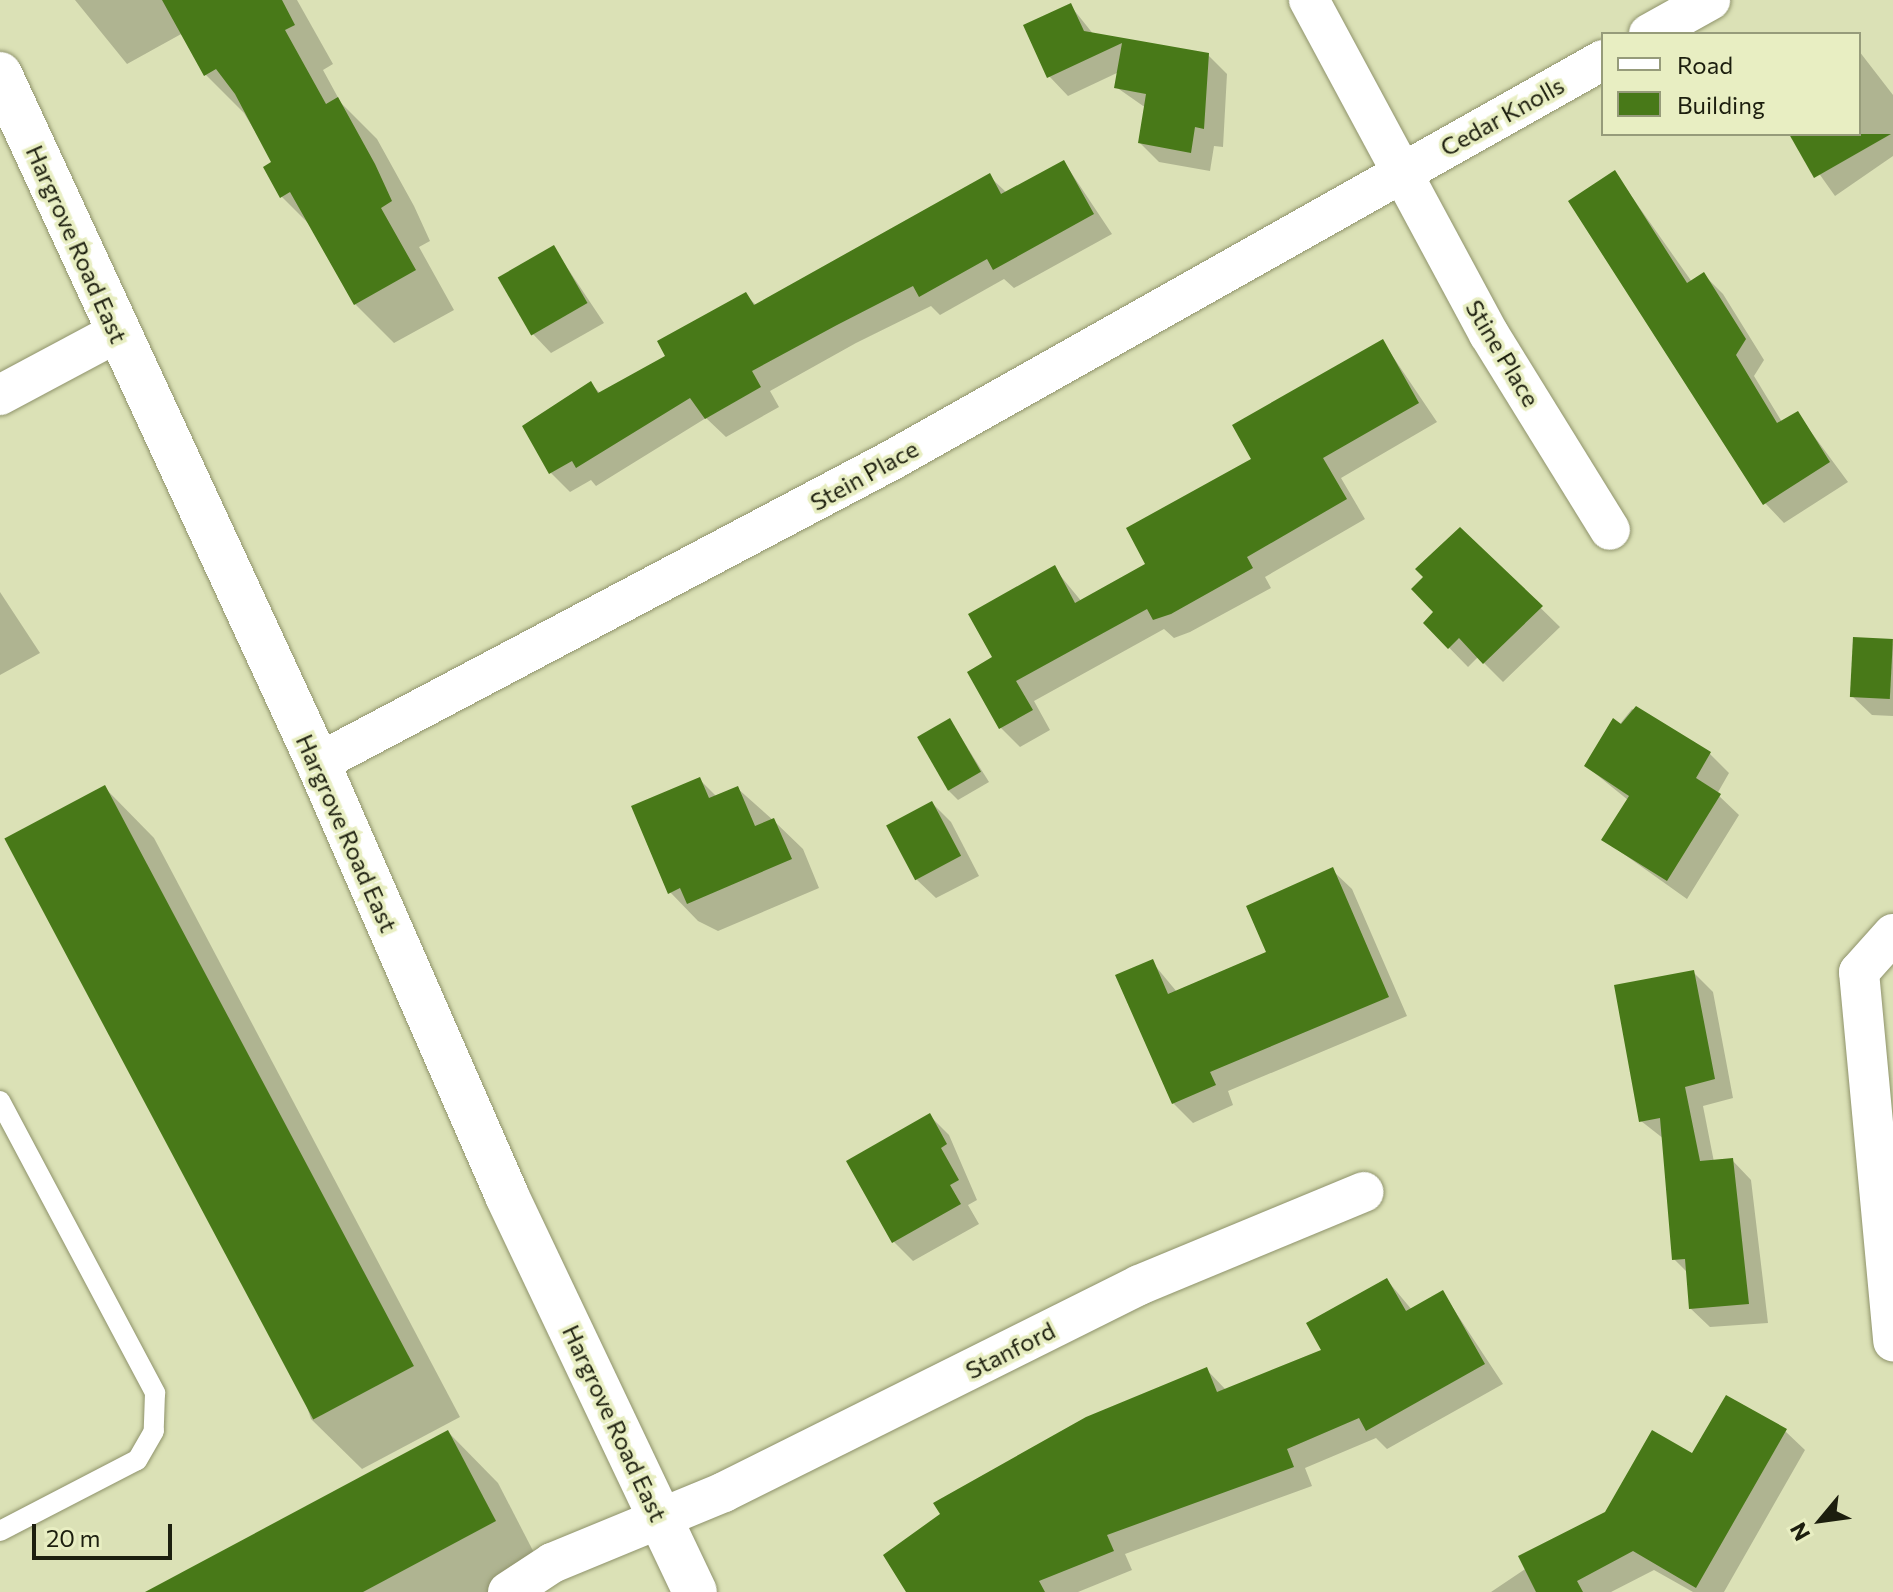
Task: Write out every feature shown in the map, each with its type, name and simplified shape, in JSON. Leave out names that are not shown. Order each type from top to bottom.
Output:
[{"type":"main road","name":"Hargrove Road East","points":[[0,74],[116,333],[318,763],[495,1169],[695,1592]]},
{"type":"street","name":"Stine Place","points":[[1309,0],[1402,172],[1610,530]]},
{"type":"street","points":[[1653,32],[1710,0]]},
{"type":"street","name":"Cedar Knolls","points":[[1402,172],[1601,61]]},
{"type":"street","name":"Stein Place","points":[[318,763],[754,536],[1402,172]]},
{"type":"street","points":[[0,395],[116,333]]},
{"type":"street","points":[[1893,934],[1859,972],[1893,1341]]},
{"type":"street","name":"Stanford","points":[[508,1592],[552,1563],[661,1520],[1139,1285],[1364,1192]]},
{"type":"lane","points":[[0,1101],[155,1393],[154,1431],[137,1460],[0,1531]]},
{"type":"building","points":[[162,0],[282,0],[295,25],[285,30],[326,104],[338,97],[375,164],[392,201],[381,208],[416,270],[354,305],[290,192],[280,198],[263,167],[271,162],[235,94],[216,69],[204,76]]},
{"type":"building","points":[[1071,3],[1084,31],[1209,53],[1204,129],[1195,127],[1191,153],[1138,143],[1146,94],[1114,88],[1122,43],[1047,78],[1023,25]]},
{"type":"building","points":[[1891,134],[1814,178],[1790,136]]},
{"type":"building","points":[[1064,160],[1094,214],[993,270],[987,259],[919,297],[913,286],[837,325],[752,371],[761,387],[705,419],[690,398],[576,468],[572,461],[549,474],[522,426],[591,381],[598,393],[665,356],[657,341],[746,292],[754,305],[990,173],[1001,194]]},
{"type":"building","points":[[1615,170],[1687,283],[1704,272],[1746,339],[1736,355],[1777,423],[1798,411],[1830,462],[1763,505],[1568,201]]},
{"type":"building","points":[[554,245],[588,303],[531,336],[498,278]]},
{"type":"building","points":[[1383,339],[1419,403],[1323,458],[1347,499],[1247,557],[1253,568],[1171,614],[1153,620],[1147,609],[1016,681],[1033,710],[999,729],[967,672],[992,657],[968,614],[1055,565],[1075,603],[1145,564],[1126,528],[1251,459],[1232,425]]},
{"type":"building","points":[[1460,527],[1543,606],[1483,664],[1459,638],[1448,649],[1423,623],[1433,612],[1411,589],[1423,577],[1415,569]]},
{"type":"building","points":[[1853,637],[1893,639],[1890,699],[1850,697]]},
{"type":"building","points":[[1636,706],[1711,752],[1696,778],[1721,794],[1667,881],[1601,840],[1629,796],[1584,766],[1613,718],[1621,724]]},
{"type":"building","points":[[950,718],[981,772],[948,791],[917,737]]},
{"type":"building","points":[[700,777],[709,798],[738,786],[755,826],[774,818],[792,859],[687,904],[680,888],[668,894],[631,806]]},
{"type":"building","points":[[105,785],[414,1366],[313,1419],[4,839]]},
{"type":"building","points":[[932,801],[961,856],[915,880],[886,825]]},
{"type":"building","points":[[1333,867],[1389,997],[1210,1072],[1216,1085],[1172,1104],[1115,975],[1153,959],[1168,994],[1266,952],[1246,906]]},
{"type":"building","points":[[1694,970],[1715,1079],[1685,1087],[1700,1161],[1733,1158],[1749,1304],[1689,1309],[1685,1259],[1672,1260],[1660,1118],[1639,1122],[1614,985]]},
{"type":"building","points":[[930,1113],[947,1144],[941,1148],[959,1180],[950,1185],[961,1204],[892,1243],[846,1161]]},
{"type":"building","points":[[1387,1278],[1406,1311],[1443,1290],[1485,1364],[1366,1431],[1359,1418],[1287,1449],[1294,1467],[1107,1535],[1114,1551],[1039,1581],[1045,1592],[906,1592],[883,1555],[940,1514],[933,1503],[1086,1417],[1207,1367],[1217,1392],[1321,1350],[1306,1323]]},
{"type":"building","points":[[1726,1395],[1787,1429],[1696,1588],[1633,1551],[1577,1581],[1583,1592],[1536,1592],[1518,1556],[1605,1512],[1652,1430],[1692,1453]]},
{"type":"building","points":[[448,1430],[496,1521],[363,1592],[145,1592]]}]
